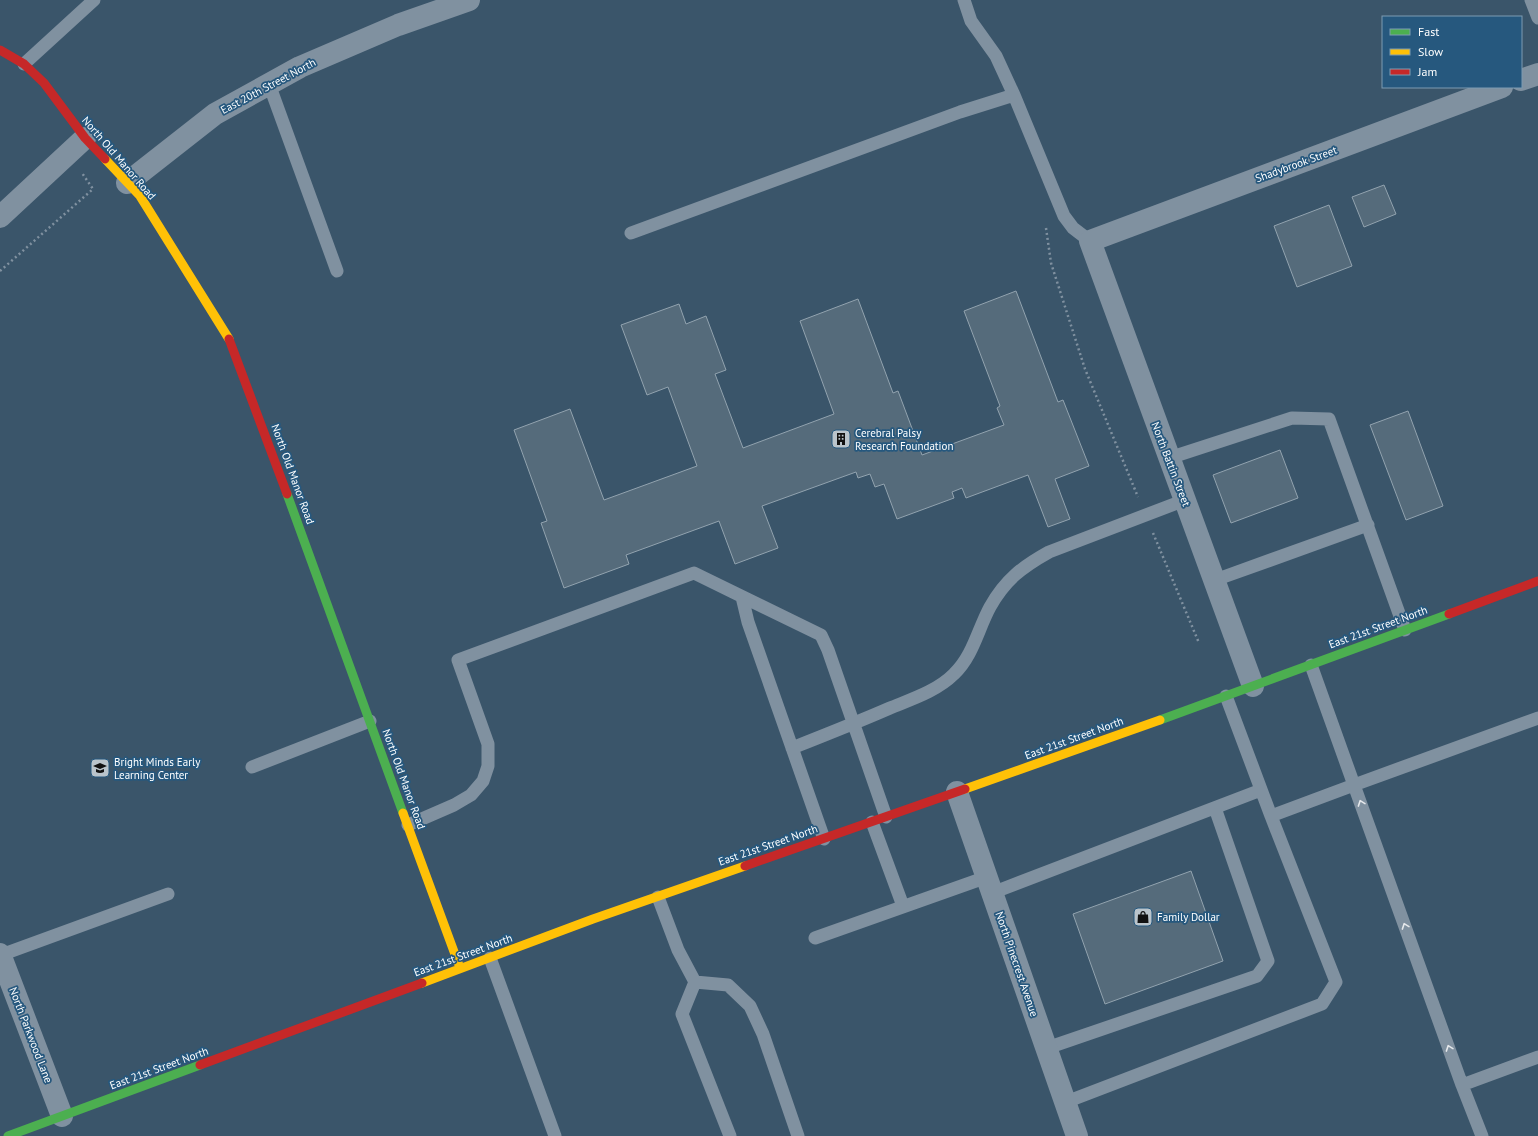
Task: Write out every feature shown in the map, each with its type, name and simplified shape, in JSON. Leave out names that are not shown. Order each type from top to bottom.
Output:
[{"type":"main road","name":"North Old Manor Road","points":[[0,50],[24,64],[44,83],[85,138],[140,196],[229,338],[460,968]]},
{"type":"main road","name":"East 21st Street North","points":[[8,1136],[460,968],[1081,749],[1538,581]]},
{"type":"street","name":"East 20th Street North","points":[[127,183],[215,114],[300,67],[391,28],[469,0]]},
{"type":"street","points":[[1522,80],[1538,74]]},
{"type":"street","name":"Shadybrook Street","points":[[1090,241],[1499,88]]},
{"type":"street","points":[[0,217],[85,138]]},
{"type":"street","name":"North Battin Street","points":[[1090,241],[1254,686]]},
{"type":"street","name":"North Pinecrest Avenue","points":[[957,792],[1077,1136]]},
{"type":"street","name":"North Parkwood Lane","points":[[0,955],[62,1116]]},
{"type":"lane","points":[[24,64],[94,0]]},
{"type":"lane","points":[[964,0],[971,20],[996,56],[1014,95],[1064,216],[1073,228],[1090,241]]},
{"type":"lane","points":[[1531,0],[1538,18]]},
{"type":"lane","points":[[269,84],[337,271]]},
{"type":"lane","points":[[632,233],[960,112],[1014,95]]},
{"type":"lane","points":[[1169,458],[1292,418],[1328,419],[1368,525],[1405,630]]},
{"type":"lane","points":[[792,748],[854,724],[936,688],[954,674],[965,661],[990,607],[1012,576],[1031,562],[1049,552],[1185,500]]},
{"type":"lane","points":[[1215,580],[1368,525]]},
{"type":"lane","points":[[408,825],[454,805],[471,795],[482,782],[488,766],[488,744],[458,660],[694,573],[821,635],[828,650],[886,817]]},
{"type":"lane","points":[[742,597],[748,622],[824,839]]},
{"type":"lane","points":[[1311,665],[1462,1085],[1482,1136]]},
{"type":"lane","points":[[1066,1102],[1322,1004],[1336,982],[1226,696]]},
{"type":"lane","points":[[1271,816],[1354,784],[1538,718]]},
{"type":"lane","points":[[252,767],[370,721]]},
{"type":"lane","points":[[816,938],[903,906],[990,885],[1215,808],[1261,790]]},
{"type":"lane","points":[[1047,1048],[1257,976],[1268,961],[1215,808]]},
{"type":"lane","points":[[872,822],[903,906]]},
{"type":"lane","points":[[0,955],[168,894]]},
{"type":"lane","points":[[658,897],[678,950],[695,982]]},
{"type":"lane","points":[[490,958],[555,1136]]},
{"type":"lane","points":[[695,982],[682,1014],[730,1136]]},
{"type":"lane","points":[[695,982],[728,985],[750,1006],[763,1034],[798,1136]]},
{"type":"lane","points":[[1462,1085],[1538,1057]]},
{"type":"path","points":[[0,271],[93,189],[68,154]]},
{"type":"path","points":[[1046,227],[1051,263],[1085,369],[1199,643]]},
{"type":"building","points":[[1384,185],[1396,214],[1364,227],[1352,197]]},
{"type":"building","points":[[1329,205],[1352,266],[1297,287],[1274,226]]},
{"type":"building","name":"Cerebral Palsy Research Foundation","points":[[1016,291],[1058,402],[1063,400],[1089,466],[1055,479],[1070,519],[1048,527],[1028,475],[966,498],[962,488],[952,492],[954,498],[897,519],[884,484],[875,487],[870,474],[858,478],[856,472],[762,506],[778,548],[735,564],[719,521],[626,555],[629,564],[564,588],[541,523],[547,521],[514,430],[570,409],[604,500],[697,466],[668,387],[647,395],[621,325],[679,304],[686,324],[706,316],[726,370],[715,374],[743,448],[834,414],[800,321],[858,299],[893,393],[898,391],[922,455],[1004,425],[997,408],[1000,406],[964,311]]},
{"type":"building","points":[[1408,411],[1443,506],[1406,520],[1370,425]]},
{"type":"building","points":[[1280,450],[1298,498],[1231,523],[1213,475]]},
{"type":"building","points":[[1191,871],[1223,961],[1105,1004],[1073,914]]},
{"type":"traffic: fast","points":[[287,494],[403,813]]},
{"type":"traffic: fast","points":[[1160,720],[1449,614]]},
{"type":"traffic: fast","points":[[8,1136],[200,1065]]},
{"type":"traffic: slow","points":[[105,159],[140,196],[229,339]]},
{"type":"traffic: slow","points":[[965,789],[1160,720]]},
{"type":"traffic: slow","points":[[403,813],[460,968]]},
{"type":"traffic: slow","points":[[422,983],[593,919],[745,866]]},
{"type":"traffic: jam","points":[[0,50],[24,64],[44,83],[85,138],[105,159]]},
{"type":"traffic: jam","points":[[229,339],[287,494]]},
{"type":"traffic: jam","points":[[1449,614],[1538,581]]},
{"type":"traffic: jam","points":[[745,866],[965,789]]},
{"type":"traffic: jam","points":[[200,1065],[422,983]]},
{"type":"place","name":"Cerebral Palsy Research Foundation","points":[[841,439]]},
{"type":"place","name":"Bright Minds Early Learning Center","points":[[100,768]]},
{"type":"place","name":"Family Dollar","points":[[1143,917]]}]
